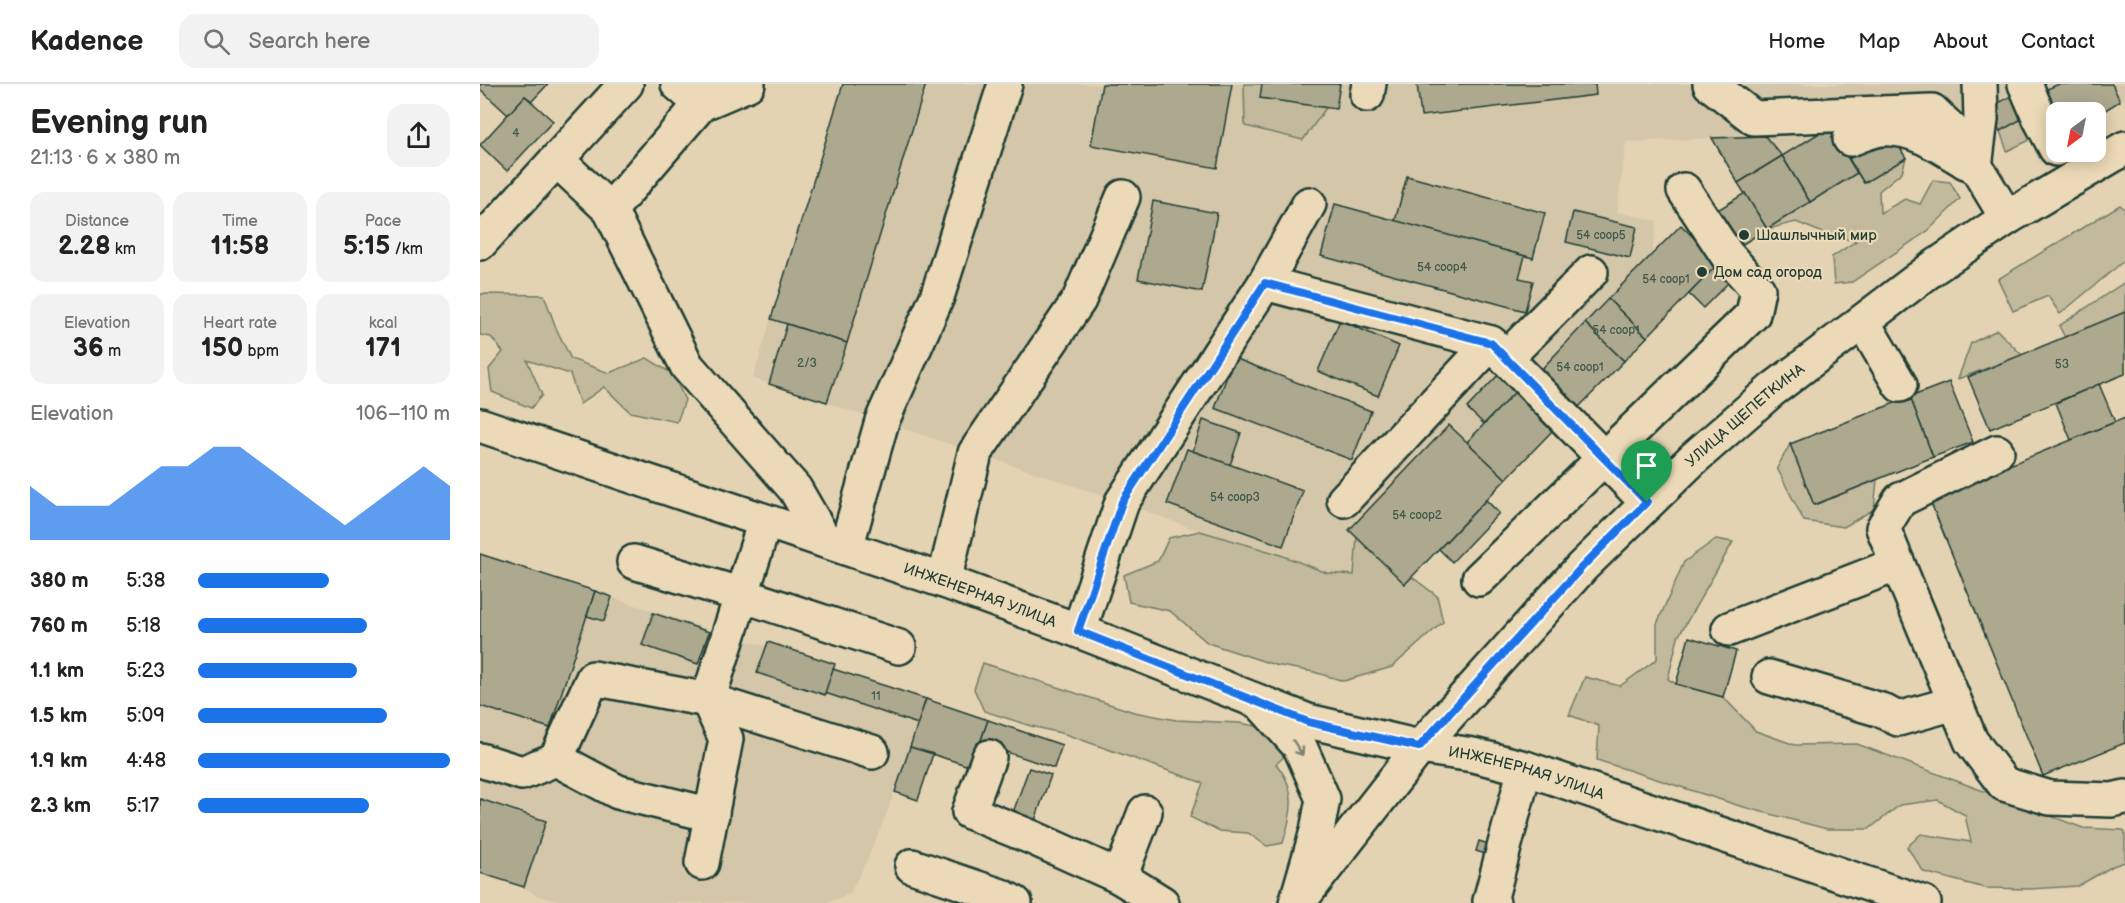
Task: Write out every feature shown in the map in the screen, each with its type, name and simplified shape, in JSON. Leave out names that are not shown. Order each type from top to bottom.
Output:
[{"type":"street","points":[[480,243],[626,84]]},
{"type":"street","points":[[610,210],[689,94],[748,84]]},
{"type":"street","points":[[835,545],[882,421],[937,297],[1005,84]]},
{"type":"street","points":[[1710,84],[1754,118],[1932,111],[1953,131],[2007,218]]},
{"type":"street","points":[[1975,167],[1981,119],[1980,84]]},
{"type":"street","points":[[2025,84],[2046,130]]},
{"type":"street","points":[[1850,140],[1880,129],[1899,130],[1922,135],[1975,167]]},
{"type":"street","name":"УЛИЦА ЩЕПЕТКИНА","points":[[2106,151],[2125,148]]},
{"type":"street","points":[[558,160],[610,210],[687,366],[795,489],[835,545]]},
{"type":"street","name":"УЛИЦА ЩЕПЕТКИНА","points":[[1297,903],[1419,747],[1582,567],[1647,502],[1772,390],[1933,268],[2007,218],[2059,162]]},
{"type":"street","points":[[1479,579],[1753,314],[1758,290],[1727,255],[1684,190]]},
{"type":"street","points":[[944,581],[975,453],[1079,300],[1123,197]]},
{"type":"street","points":[[1078,631],[1122,502],[1265,283],[1309,204]]},
{"type":"street","points":[[1344,500],[1498,350],[1591,272]]},
{"type":"street","points":[[1265,283],[1498,350],[1647,502]]},
{"type":"street","points":[[1863,322],[1900,385]]},
{"type":"street","name":"ИНЖЕНЕРНАЯ УЛИЦА","points":[[480,425],[944,581],[1308,722],[1419,747],[1473,754],[1525,768],[1924,903]]},
{"type":"street","points":[[1997,452],[1900,500],[1883,528],[1971,741],[2004,784],[2050,798],[2112,800],[2125,797]]},
{"type":"street","points":[[702,863],[726,739],[708,700],[765,521]]},
{"type":"street","points":[[634,562],[899,647]]},
{"type":"street","points":[[1729,629],[1898,564]]},
{"type":"street","points":[[1769,677],[1881,710],[1898,719],[1955,703]]},
{"type":"street","points":[[480,760],[522,773],[556,759],[593,678],[708,700],[872,752]]},
{"type":"street","points":[[1261,704],[1300,747],[1323,799],[1317,831],[1297,903]]},
{"type":"street","points":[[989,757],[969,812],[1120,877],[1162,903]]},
{"type":"street","points":[[556,759],[618,792],[712,815]]},
{"type":"street","points":[[1493,903],[1490,901],[1525,768]]},
{"type":"street","points":[[1120,877],[1145,812]]},
{"type":"street","points":[[912,866],[1001,896],[1015,903]]},
{"type":"shaded area","points":[[843,84],[2125,84],[2125,99],[2106,110],[2106,102],[2046,102],[2046,124],[2029,115],[2000,131],[1990,114],[1969,124],[1829,127],[1782,156],[1765,136],[1626,142],[1617,212],[1657,221],[1652,254],[1719,263],[1575,411],[1554,429],[1405,584],[1383,601],[1122,502],[753,378]]},
{"type":"shaded area","points":[[1244,84],[1262,84],[1261,98],[1326,108],[1303,140],[1245,126]]},
{"type":"shaded area","points":[[2029,115],[2033,123],[2028,141],[2007,151],[2000,131]]},
{"type":"shaded area","points":[[1906,158],[1902,172],[1879,191],[1880,213],[1905,199],[1920,204],[1933,180],[1950,182],[1960,199],[1929,230],[1852,282],[1834,284],[1832,257],[1856,241],[1828,235],[1796,222],[1767,229],[1857,173],[1864,183]]},
{"type":"shaded area","points":[[2120,205],[2125,209],[2125,260],[2060,314],[2048,296],[2013,311],[1998,279]]},
{"type":"shaded area","points":[[2125,282],[2125,312],[2065,337],[2059,326]]},
{"type":"shaded area","points":[[480,294],[544,295],[571,359],[609,373],[647,358],[673,374],[685,400],[677,422],[630,412],[604,387],[580,404],[570,374],[527,360],[542,395],[531,408],[492,392],[489,369],[503,352],[491,337],[480,335]]},
{"type":"shaded area","points":[[1997,330],[2022,355],[1958,379],[1971,343]]},
{"type":"shaded area","points":[[1790,444],[1814,505],[1877,480],[1874,509],[1844,527],[1804,521],[1777,468]]},
{"type":"shaded area","points":[[1200,531],[1278,554],[1327,573],[1354,575],[1357,537],[1405,584],[1412,577],[1437,596],[1443,622],[1392,667],[1344,681],[1314,672],[1275,665],[1208,643],[1170,611],[1129,602],[1124,575],[1158,561],[1169,538]]},
{"type":"shaded area","points":[[1716,539],[1733,542],[1678,637],[1668,679],[1676,684],[1723,697],[1756,731],[1795,745],[1857,744],[2083,828],[2123,830],[2125,832],[2125,862],[2113,866],[2078,886],[2030,889],[1985,888],[1924,872],[1907,847],[1921,834],[1971,842],[1965,815],[1938,800],[1900,805],[1869,829],[1827,829],[1740,806],[1597,760],[1599,726],[1569,715],[1585,677],[1620,686],[1657,659],[1657,624],[1684,562]]},
{"type":"shaded area","points":[[480,554],[729,636],[766,646],[768,642],[835,664],[834,669],[926,699],[887,813],[850,893],[827,903],[571,903],[537,896],[524,887],[480,873]]},
{"type":"shaded area","points":[[983,663],[1134,712],[1176,720],[1239,723],[1267,728],[1288,753],[1276,764],[1288,783],[1291,802],[1291,812],[1283,843],[1267,846],[1248,833],[1218,831],[1190,817],[1203,783],[1065,734],[984,711],[974,689]]},
{"type":"building","points":[[480,84],[548,84],[532,101],[525,96],[508,115],[480,89]]},
{"type":"building","points":[[843,84],[926,84],[847,343],[771,319]]},
{"type":"building","points":[[1102,84],[1232,84],[1217,168],[1091,145]]},
{"type":"building","points":[[1262,84],[1340,84],[1336,109],[1260,98]]},
{"type":"building","points":[[1417,84],[1595,84],[1596,95],[1421,116]]},
{"type":"building","points":[[2059,84],[2112,84],[2120,101],[2106,110],[2106,102],[2046,102],[2046,109],[2038,93]]},
{"type":"building","points":[[2016,93],[2029,115],[2000,131],[1988,109]]},
{"type":"building","points":[[525,96],[553,121],[507,171],[480,145]]},
{"type":"building","points":[[1829,127],[1857,173],[1810,202],[1782,156]]},
{"type":"building","points":[[1891,133],[1906,158],[1864,183],[1849,159]]},
{"type":"building","points":[[1765,136],[1782,156],[1738,183],[1712,138]]},
{"type":"building","points":[[1782,156],[1810,202],[1767,229],[1738,183]]},
{"type":"building","points":[[1407,176],[1545,213],[1533,258],[1395,221]]},
{"type":"building","points":[[1745,193],[1767,229],[1735,249],[1713,213]]},
{"type":"building","points":[[1153,201],[1217,213],[1202,292],[1138,279]]},
{"type":"building","points":[[1335,204],[1525,256],[1519,278],[1533,281],[1525,311],[1321,256]]},
{"type":"building","points":[[1573,212],[1637,227],[1630,258],[1566,242]]},
{"type":"building","points":[[1681,225],[1719,263],[1647,337],[1608,299]]},
{"type":"building","points":[[1719,263],[1734,277],[1703,308],[1689,294]]},
{"type":"building","points":[[1608,299],[1647,337],[1624,361],[1585,323]]},
{"type":"building","points":[[2125,312],[2125,374],[1990,429],[1968,377]]},
{"type":"building","points":[[1340,320],[1399,346],[1378,396],[1318,371]]},
{"type":"building","points":[[1585,323],[1624,361],[1575,411],[1537,374]]},
{"type":"building","points":[[787,324],[847,343],[827,402],[769,384]]},
{"type":"building","points":[[1234,358],[1371,411],[1352,460],[1215,408]]},
{"type":"building","points":[[1498,375],[1515,392],[1484,424],[1467,408]]},
{"type":"building","points":[[1949,382],[1973,442],[1933,457],[1910,397]]},
{"type":"building","points":[[2099,384],[2115,422],[2071,440],[2056,403]]},
{"type":"building","points":[[1515,392],[1554,429],[1506,479],[1467,442]]},
{"type":"building","points":[[1910,397],[1933,457],[1814,505],[1790,444]]},
{"type":"building","points":[[2125,418],[2125,743],[2043,776],[1929,498]]},
{"type":"building","points":[[1203,420],[1241,433],[1230,465],[1193,451]]},
{"type":"building","points":[[1449,425],[1506,479],[1405,584],[1349,530]]},
{"type":"building","points":[[1187,449],[1303,491],[1283,546],[1167,504]]},
{"type":"building","points":[[1486,500],[1499,513],[1452,562],[1439,549]]},
{"type":"building","points":[[480,554],[595,591],[550,728],[480,706]]},
{"type":"building","points":[[595,591],[612,597],[604,621],[587,616]]},
{"type":"building","points":[[653,613],[709,632],[698,664],[642,645]]},
{"type":"building","points":[[1689,637],[1736,651],[1723,697],[1676,684]]},
{"type":"building","points":[[768,642],[835,664],[825,695],[757,673]]},
{"type":"building","points":[[833,669],[926,699],[918,724],[825,693]]},
{"type":"building","points":[[926,699],[988,720],[972,767],[910,747]]},
{"type":"building","points":[[988,720],[1062,745],[1054,768],[980,743]]},
{"type":"building","points":[[910,747],[933,754],[918,800],[895,792]]},
{"type":"building","points":[[1029,768],[1051,775],[1033,826],[1011,818]]},
{"type":"building","points":[[480,799],[546,821],[524,887],[480,873]]},
{"type":"building","points":[[1479,841],[1498,847],[1494,857],[1476,851]]},
{"type":"place","name":"Шашлычный мир","points":[[1744,235]]},
{"type":"place","name":"Дом сад огород","points":[[1702,272]]},
{"type":"route","points":[[1265,283],[1491,343],[1647,502],[1582,567],[1419,747],[1308,722],[1078,631],[1122,502],[1265,283]]}]
